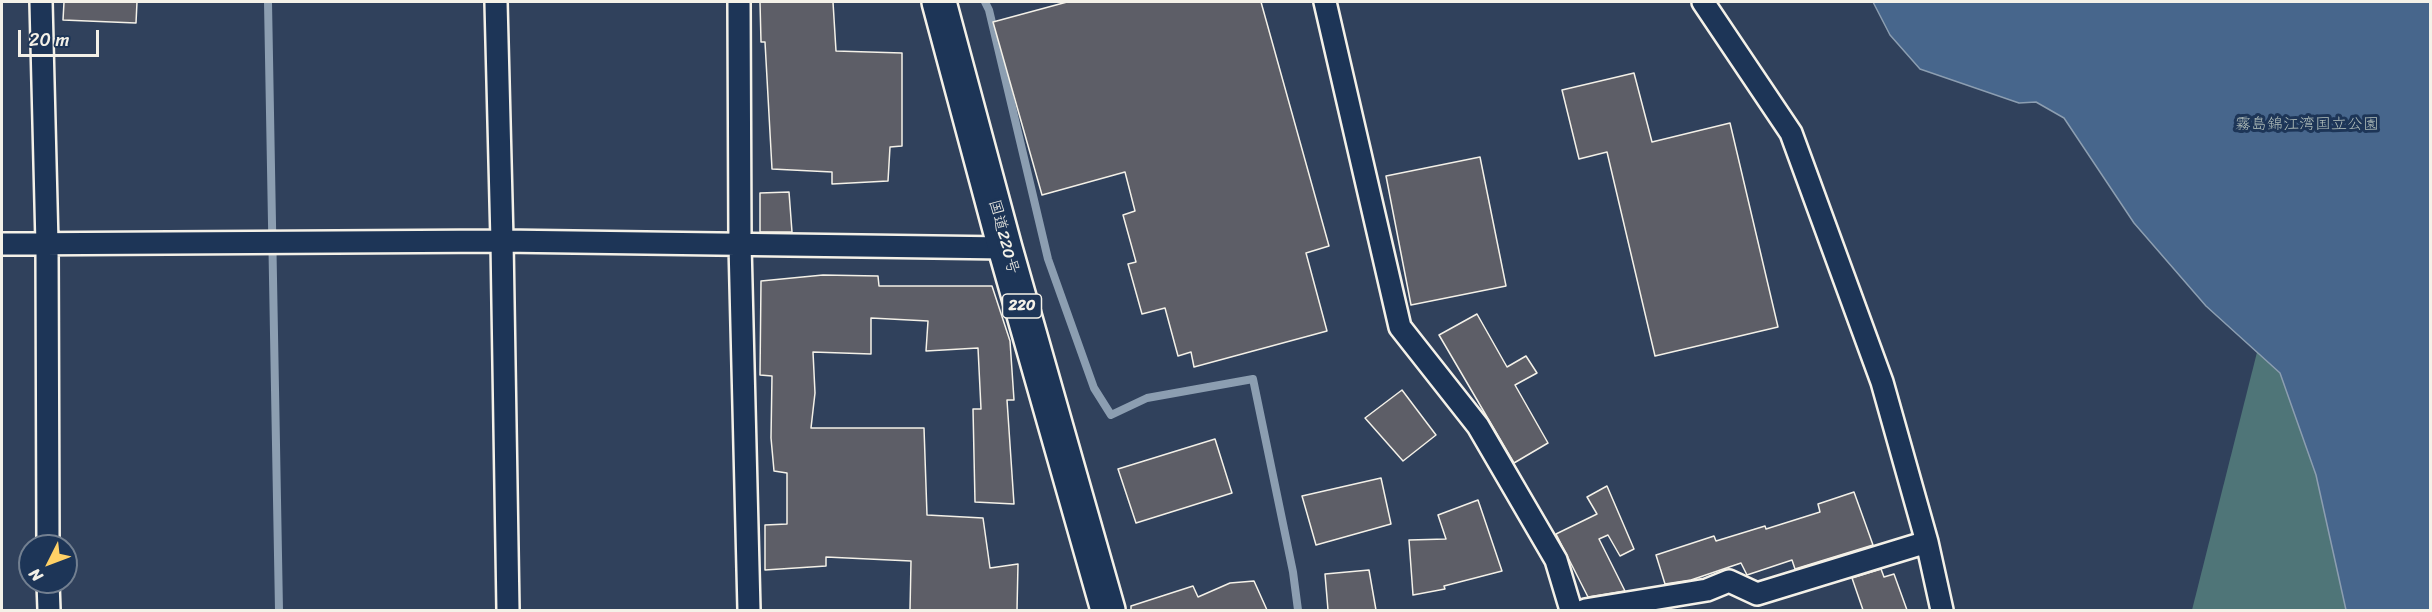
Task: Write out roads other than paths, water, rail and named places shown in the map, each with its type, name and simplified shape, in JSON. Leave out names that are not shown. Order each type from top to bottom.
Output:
[{"type":"highway","name":"国道220号","points":[[939,2],[1005,248],[1108,610]]},
{"type":"street","points":[[41,2],[47,244],[48,534]]},
{"type":"street","points":[[495,2],[502,241],[508,610]]},
{"type":"street","points":[[739,2],[740,244],[749,610]]},
{"type":"street","points":[[1325,2],[1400,327],[1478,426],[1556,560],[1571,610]]},
{"type":"street","points":[[1703,2],[1791,133],[1882,382],[1927,542],[1942,610]]},
{"type":"street","points":[[2,244],[502,241],[1005,248]]},
{"type":"street","points":[[1585,610],[1707,590],[1729,581],[1757,594],[1927,542]]},
{"type":"street","points":[[48,594],[49,610]]},
{"type":"water","name":"霧島錦江湾国立公園","points":[[1873,2],[2430,2],[2430,610],[2346,610],[2316,475],[2280,373],[2206,306],[2134,223],[2064,118],[2036,102],[2019,103],[1920,69],[1890,35]]},
{"type":"waterway","points":[[268,2],[279,610]]},
{"type":"waterway","points":[[985,2],[989,10],[1048,259],[1094,388],[1111,415],[1147,398],[1253,379],[1293,572],[1298,610]]}]
